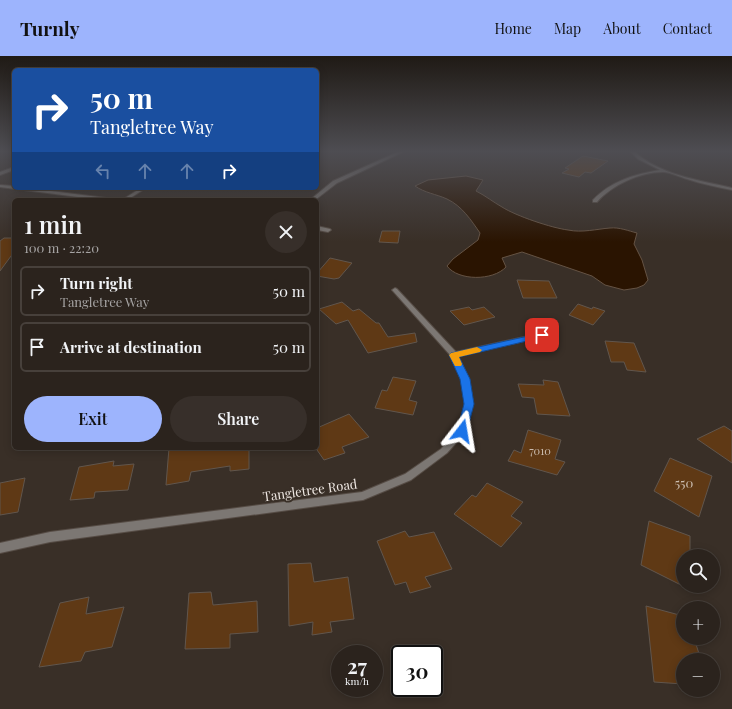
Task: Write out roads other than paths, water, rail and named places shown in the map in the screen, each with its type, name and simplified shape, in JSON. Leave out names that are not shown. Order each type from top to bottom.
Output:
[{"type":"street","points":[[315,198],[336,181]]},
{"type":"street","points":[[595,201],[599,196],[624,181]]},
{"type":"street","points":[[706,181],[732,188]]},
{"type":"street","points":[[0,186],[12,187]]},
{"type":"street","points":[[33,190],[98,198]]},
{"type":"street","points":[[127,198],[141,190]]},
{"type":"street","points":[[319,228],[328,230]]},
{"type":"street","name":"Tangletree Road","points":[[0,548],[50,537],[243,513],[363,496],[408,477],[444,451],[462,431],[469,404],[465,379],[454,355],[395,290]]},
{"type":"street","points":[[454,355],[542,335]]}]
